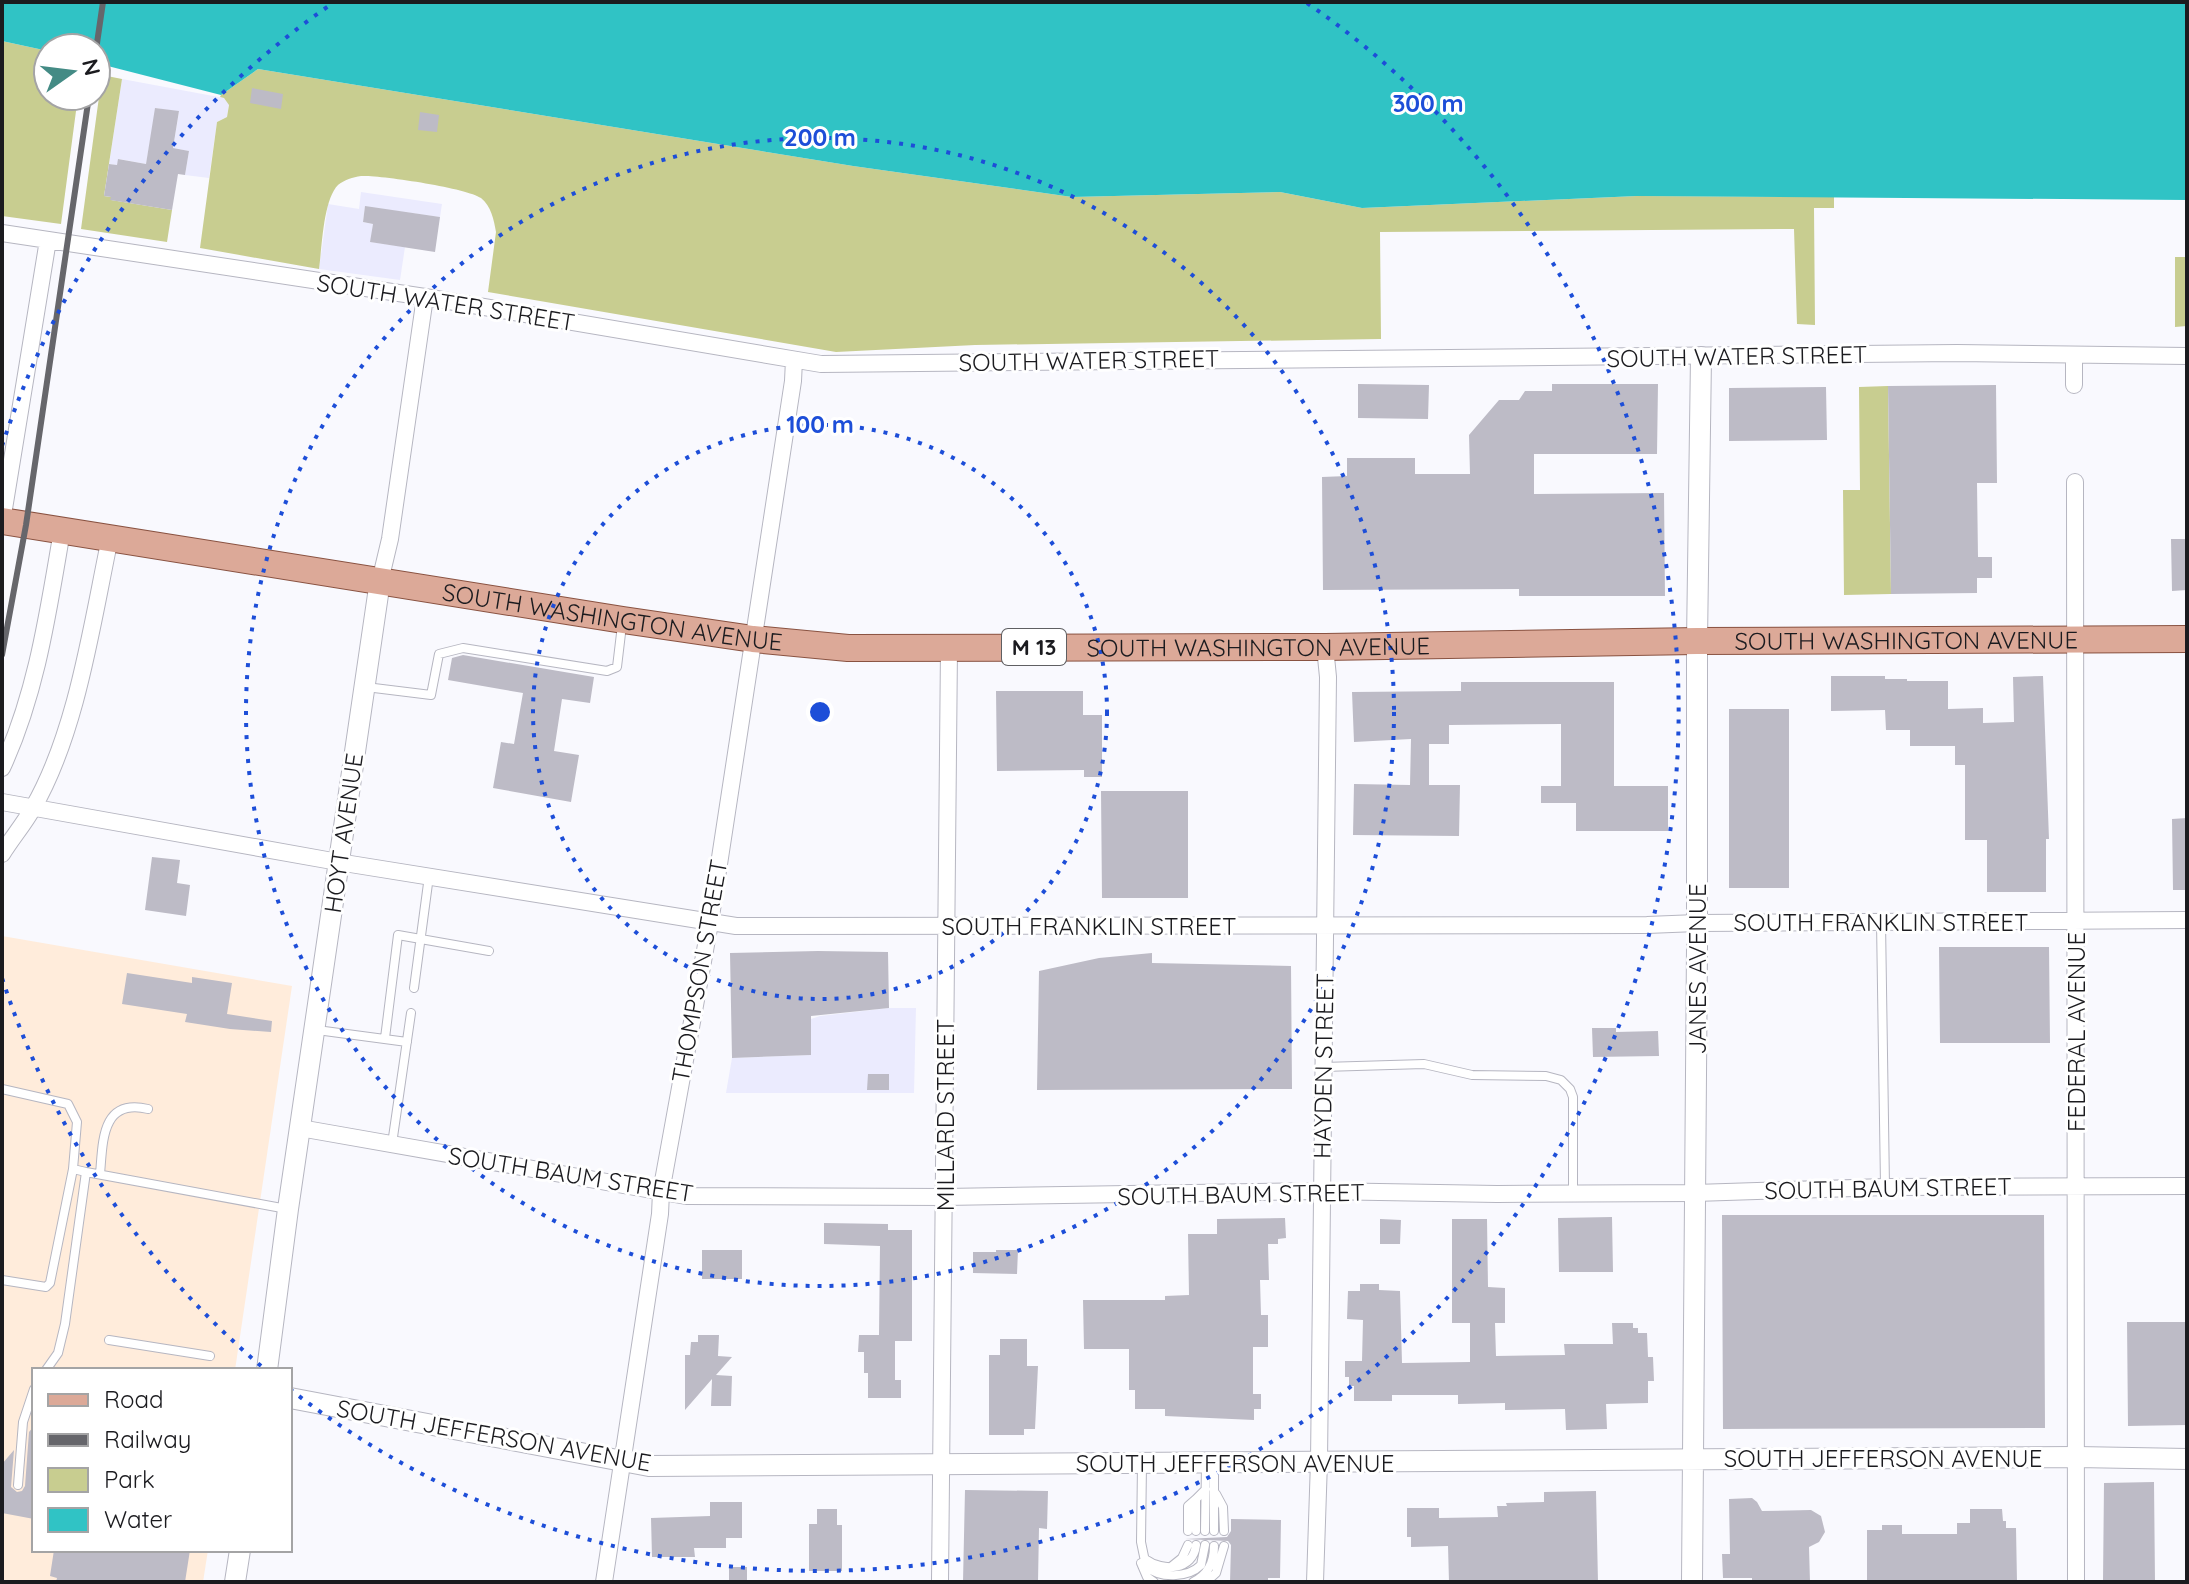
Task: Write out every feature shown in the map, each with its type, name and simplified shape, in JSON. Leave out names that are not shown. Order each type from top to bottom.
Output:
[{"type":"main road","name":"SOUTH WASHINGTON AVENUE","points":[[2,521],[623,620],[753,639],[848,648],[2187,639]]},
{"type":"street","name":"SOUTH WATER STREET","points":[[2,233],[425,297],[821,364],[1957,353],[2187,356]]},
{"type":"street","points":[[2,521],[48,240]]},
{"type":"street","name":"HOYT AVENUE","points":[[267,1368],[338,862],[425,297]]},
{"type":"street","points":[[2074,356],[2074,385]]},
{"type":"street","name":"JANES AVENUE","points":[[1692,1582],[1701,357]]},
{"type":"street","name":"THOMPSON STREET","points":[[604,1582],[624,1462],[661,1192],[710,923],[794,360]]},
{"type":"street","name":"FEDERAL AVENUE","points":[[2075,482],[2076,1582]]},
{"type":"street","points":[[2,768],[35,680],[62,531]]},
{"type":"street","points":[[2,854],[34,807],[78,691],[110,538]]},
{"type":"street","name":"HAYDEN STREET","points":[[1315,1582],[1326,926],[1328,677],[1325,647]]},
{"type":"street","name":"MILLARD STREET","points":[[940,1582],[949,648]]},
{"type":"street","name":"SOUTH FRANKLIN STREET","points":[[2,802],[338,862],[736,926],[1647,925],[2187,920]]},
{"type":"street","name":"SOUTH BAUM STREET","points":[[300,1128],[686,1196],[945,1197],[1321,1191],[1425,1194],[1695,1193],[1885,1187],[2187,1186]]},
{"type":"street","name":"SOUTH JEFFERSON AVENUE","points":[[292,1398],[649,1466],[2077,1457],[2187,1459]]},
{"type":"street","points":[[235,1582],[240,1552]]},
{"type":"lane","points":[[364,687],[431,695],[439,654],[463,648],[607,671],[617,667],[623,620]]},
{"type":"lane","points":[[414,988],[429,875]]},
{"type":"lane","points":[[1881,922],[1885,1187]]},
{"type":"lane","points":[[385,1038],[398,935],[489,951]]},
{"type":"lane","points":[[392,1144],[411,1013]]},
{"type":"lane","points":[[314,1029],[407,1042]]},
{"type":"lane","points":[[1323,1067],[1424,1064],[1472,1075],[1556,1077],[1570,1089],[1573,1097],[1573,1193]]},
{"type":"lane","points":[[2,1089],[68,1104],[77,1122],[73,1169],[50,1283],[46,1287],[2,1280]]},
{"type":"lane","points":[[100,1174],[104,1131],[110,1116],[126,1108],[137,1106],[148,1109]]},
{"type":"lane","points":[[73,1169],[288,1209]]},
{"type":"lane","points":[[47,1368],[58,1353],[65,1324],[86,1172]]},
{"type":"lane","points":[[109,1340],[210,1356]]},
{"type":"lane","points":[[18,1485],[23,1422],[32,1395]]},
{"type":"lane","points":[[1142,1463],[1141,1542],[1145,1563],[1155,1573],[1184,1573],[1201,1565],[1205,1545]]},
{"type":"lane","points":[[1205,1531],[1210,1463]]},
{"type":"lane","points":[[1205,1531],[1196,1499],[1210,1489]]},
{"type":"lane","points":[[1205,1531],[1223,1507],[1210,1489]]},
{"type":"lane","points":[[1141,1542],[1144,1571],[1154,1582]]},
{"type":"lane","points":[[1142,1555],[1152,1564],[1167,1567],[1190,1562],[1205,1545]]},
{"type":"lane","points":[[1193,1582],[1204,1575],[1210,1566],[1205,1545]]},
{"type":"lane","points":[[1205,1545],[1218,1569],[1206,1582]]},
{"type":"shaded area","points":[[122,79],[224,98],[229,104],[227,117],[217,122],[209,178],[185,175],[189,151],[173,148],[179,112],[156,108],[146,164],[119,159],[117,165],[109,164]]},
{"type":"shaded area","points":[[361,192],[442,204],[440,217],[365,207],[363,222],[373,224],[371,242],[405,247],[400,280],[319,269],[328,204],[359,209]]},
{"type":"shaded area","points":[[2,936],[292,986],[235,1368],[32,1368],[32,1552],[208,1552],[203,1582],[2,1582]]},
{"type":"shaded area","points":[[889,1008],[916,1008],[914,1093],[726,1093],[732,1058],[811,1055],[811,1019]]},
{"type":"green space","points":[[2,41],[32,48],[32,112],[76,112],[61,224],[2,216]]},
{"type":"green space","points":[[258,69],[853,166],[1072,197],[1280,192],[1362,208],[1637,196],[1834,197],[1834,208],[1814,208],[1815,325],[1797,324],[1794,229],[1380,232],[1381,339],[975,345],[836,352],[488,292],[496,232],[487,205],[473,194],[423,183],[361,176],[338,185],[326,213],[319,269],[200,248],[217,122],[227,117],[229,105],[220,97]]},
{"type":"green space","points":[[112,77],[122,79],[104,196],[111,197],[111,200],[172,210],[167,242],[81,229],[97,112],[112,112]]},
{"type":"green space","points":[[2175,257],[2187,257],[2187,326],[2175,327]]},
{"type":"green space","points":[[1888,386],[1891,594],[1844,595],[1843,490],[1860,490],[1859,387]]},
{"type":"water","points":[[2,2],[2187,2],[2187,200],[1637,196],[1362,208],[1280,192],[1072,197],[853,166],[258,69],[221,95],[112,67],[112,32],[32,32],[32,48],[2,41]]},
{"type":"building","points":[[252,88],[283,94],[281,109],[250,103]]},
{"type":"building","points":[[155,108],[179,111],[173,148],[189,151],[185,175],[178,174],[172,210],[110,200],[111,197],[104,196],[109,164],[117,165],[118,159],[146,164]]},
{"type":"building","points":[[420,112],[439,115],[437,132],[418,130]]},
{"type":"building","points":[[365,206],[440,217],[435,252],[370,242],[373,224],[363,222]]},
{"type":"building","points":[[1358,384],[1429,385],[1428,419],[1358,418]]},
{"type":"building","points":[[1552,384],[1658,384],[1657,454],[1534,454],[1534,494],[1664,493],[1665,596],[1519,596],[1519,589],[1323,590],[1322,477],[1347,476],[1347,458],[1415,458],[1415,474],[1470,474],[1469,435],[1499,400],[1519,400],[1525,391],[1552,391]]},
{"type":"building","points":[[1996,385],[1997,483],[1977,483],[1978,557],[1992,557],[1992,578],[1977,578],[1977,593],[1891,594],[1888,386]]},
{"type":"building","points":[[1826,387],[1827,440],[1729,441],[1729,388]]},
{"type":"building","points":[[2171,539],[2187,539],[2187,590],[2172,591]]},
{"type":"building","points":[[463,655],[594,677],[590,703],[562,699],[554,751],[579,755],[571,802],[493,788],[501,742],[514,744],[523,693],[448,680],[452,658]]},
{"type":"building","points":[[1831,676],[1948,681],[1948,709],[1983,708],[1983,723],[2014,722],[2013,677],[2043,676],[2049,839],[2046,839],[2046,892],[1987,892],[1987,840],[1965,840],[1965,765],[1955,765],[1955,746],[1910,746],[1910,730],[1886,730],[1885,710],[1831,711]]},
{"type":"building","points":[[1461,682],[1614,682],[1614,786],[1668,786],[1668,831],[1576,831],[1576,803],[1541,803],[1541,786],[1561,786],[1561,724],[1449,725],[1449,744],[1429,744],[1429,785],[1460,785],[1459,836],[1353,835],[1354,784],[1410,785],[1411,739],[1354,742],[1352,692],[1461,691]]},
{"type":"building","points":[[996,691],[1083,691],[1083,715],[1102,715],[1102,777],[1084,777],[1084,770],[997,771]]},
{"type":"building","points":[[1729,709],[1789,709],[1789,888],[1729,888]]},
{"type":"building","points":[[1101,791],[1188,791],[1188,898],[1102,898]]},
{"type":"building","points":[[2187,818],[2187,890],[2173,890],[2172,819]]},
{"type":"building","points":[[152,857],[180,860],[177,883],[190,885],[186,916],[145,910]]},
{"type":"building","points":[[1939,947],[2049,947],[2050,1043],[1940,1043]]},
{"type":"building","points":[[888,952],[889,1008],[811,1016],[811,1055],[732,1058],[730,953]]},
{"type":"building","points":[[1152,953],[1152,963],[1291,966],[1292,1089],[1037,1090],[1039,971],[1099,958]]},
{"type":"building","points":[[127,973],[192,983],[192,977],[232,983],[227,1014],[272,1021],[271,1032],[185,1022],[187,1014],[122,1004]]},
{"type":"building","points":[[1592,1028],[1616,1028],[1616,1032],[1658,1031],[1659,1056],[1593,1057]]},
{"type":"building","points":[[868,1074],[889,1074],[889,1090],[867,1090]]},
{"type":"building","points":[[1722,1215],[2044,1215],[2045,1428],[1723,1429]]},
{"type":"building","points":[[1612,1217],[1613,1272],[1559,1272],[1558,1218]]},
{"type":"building","points":[[1285,1218],[1286,1238],[1278,1239],[1278,1244],[1268,1244],[1269,1280],[1260,1280],[1261,1315],[1268,1315],[1268,1347],[1253,1347],[1253,1394],[1261,1394],[1261,1409],[1254,1409],[1254,1420],[1165,1416],[1165,1409],[1135,1409],[1135,1390],[1129,1390],[1129,1349],[1084,1349],[1083,1300],[1165,1300],[1165,1296],[1189,1295],[1188,1234],[1217,1234],[1217,1219]]},
{"type":"building","points":[[1380,1219],[1401,1220],[1400,1244],[1380,1244]]},
{"type":"building","points":[[1452,1219],[1487,1219],[1488,1287],[1505,1288],[1505,1323],[1495,1323],[1496,1356],[1565,1355],[1564,1344],[1613,1344],[1612,1323],[1633,1323],[1638,1333],[1647,1333],[1648,1357],[1653,1357],[1654,1381],[1648,1381],[1648,1403],[1606,1404],[1607,1429],[1566,1430],[1565,1409],[1505,1410],[1505,1403],[1458,1404],[1458,1395],[1392,1395],[1392,1401],[1354,1401],[1354,1386],[1349,1386],[1349,1377],[1345,1377],[1345,1361],[1362,1361],[1363,1320],[1347,1319],[1348,1291],[1360,1291],[1360,1284],[1379,1284],[1379,1290],[1400,1291],[1402,1363],[1470,1362],[1470,1323],[1452,1323]]},
{"type":"building","points":[[824,1223],[888,1224],[888,1230],[912,1230],[912,1341],[895,1341],[895,1380],[901,1380],[901,1398],[868,1398],[864,1352],[858,1352],[859,1335],[879,1335],[880,1246],[824,1244]]},
{"type":"building","points":[[702,1250],[742,1250],[742,1279],[702,1279]]},
{"type":"building","points":[[1018,1250],[1017,1274],[973,1273],[973,1252]]},
{"type":"building","points":[[2127,1322],[2187,1322],[2187,1425],[2128,1426]]},
{"type":"building","points":[[698,1335],[719,1335],[718,1356],[732,1357],[716,1375],[732,1376],[731,1406],[711,1406],[712,1379],[685,1410],[685,1355],[690,1355],[691,1342],[698,1342]]},
{"type":"building","points":[[1000,1339],[1027,1339],[1027,1366],[1038,1366],[1035,1429],[1024,1429],[1024,1435],[989,1435],[989,1355],[1000,1355]]},
{"type":"building","points":[[32,1428],[32,1519],[2,1513],[2,1464],[14,1450],[11,1487],[17,1492],[22,1491]]},
{"type":"building","points":[[2154,1482],[2155,1582],[2103,1582],[2104,1483]]},
{"type":"building","points":[[965,1490],[1048,1491],[1047,1529],[1039,1528],[1038,1582],[963,1582]]},
{"type":"building","points":[[1596,1491],[1598,1582],[1449,1582],[1448,1546],[1411,1547],[1411,1537],[1407,1537],[1407,1508],[1439,1508],[1439,1518],[1498,1517],[1497,1506],[1544,1502],[1544,1492]]},
{"type":"building","points":[[1752,1498],[1762,1511],[1811,1510],[1821,1516],[1825,1532],[1819,1542],[1809,1547],[1810,1582],[1752,1582],[1752,1578],[1723,1578],[1722,1554],[1730,1554],[1729,1499]]},
{"type":"building","points":[[710,1502],[742,1502],[742,1538],[726,1538],[726,1548],[694,1548],[695,1557],[652,1557],[651,1518],[710,1516]]},
{"type":"building","points":[[817,1509],[837,1509],[837,1525],[842,1525],[842,1571],[809,1571],[809,1524],[817,1524]]},
{"type":"building","points":[[1970,1509],[2002,1509],[2006,1528],[2016,1528],[2017,1582],[1867,1582],[1867,1530],[1882,1530],[1882,1525],[1902,1525],[1902,1534],[1957,1534],[1957,1523],[1970,1523]]},
{"type":"building","points":[[1231,1519],[1281,1520],[1280,1578],[1268,1578],[1268,1582],[1230,1582],[1231,1545],[1228,1541],[1185,1539],[1227,1537],[1231,1531]]},
{"type":"building","points":[[54,1552],[190,1552],[185,1582],[56,1582],[57,1578],[50,1576]]},
{"type":"building","points":[[729,1567],[747,1567],[747,1582],[729,1582]]},
{"type":"railway","points":[[99,32],[103,2]]},
{"type":"railway","points":[[2,655],[26,525],[87,112]]}]
